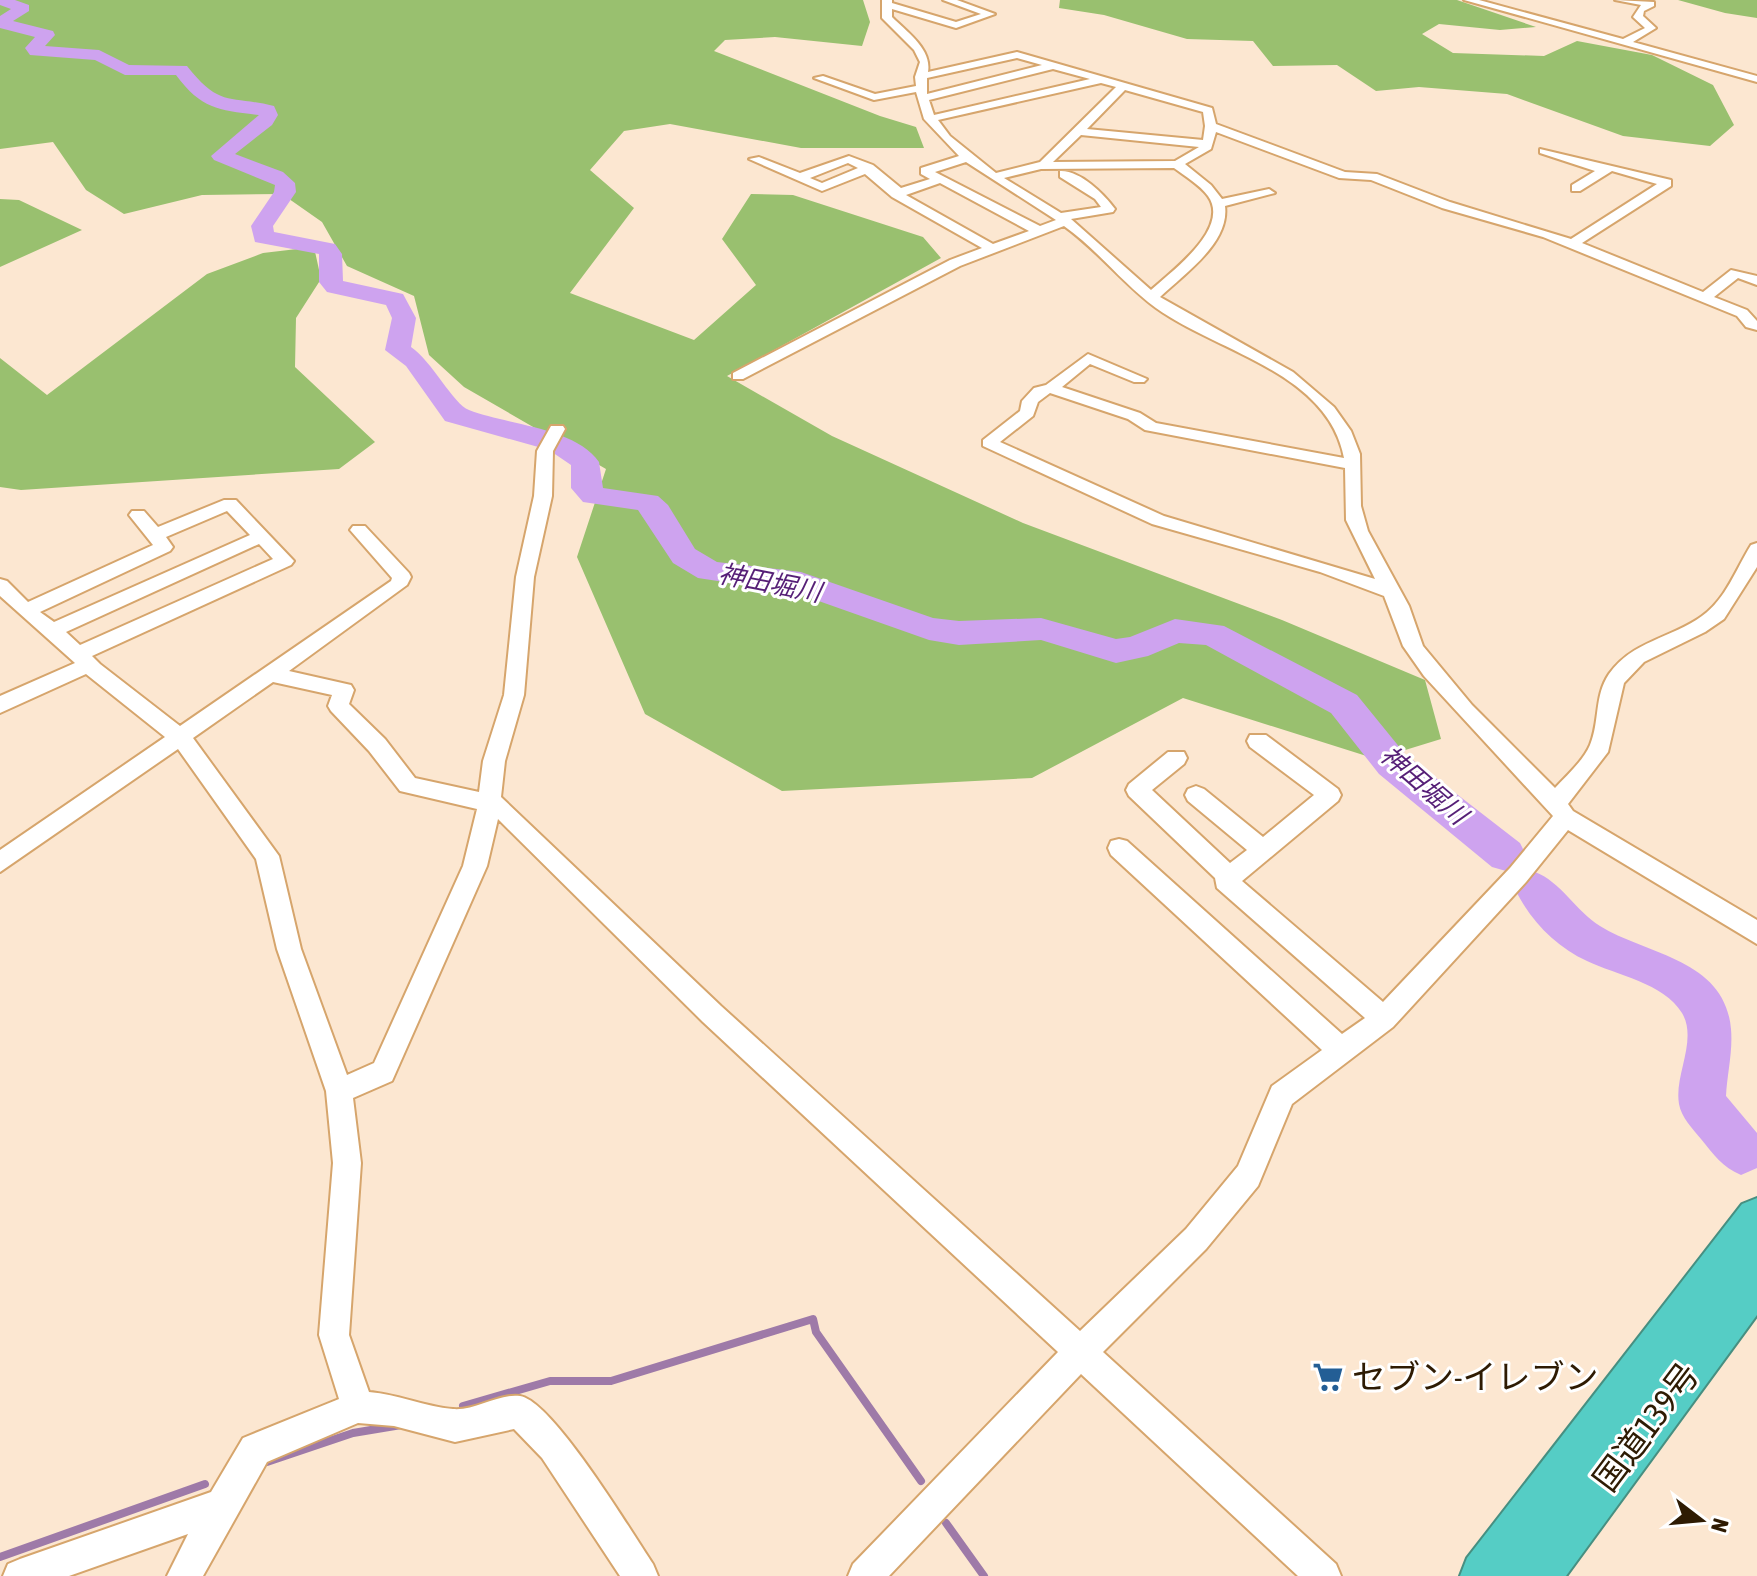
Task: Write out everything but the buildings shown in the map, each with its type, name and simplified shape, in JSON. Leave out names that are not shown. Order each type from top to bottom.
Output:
[{"type":"highway","name":"国道139号","points":[[1485,1576],[1757,1219]]},
{"type":"highway","name":"国道139号","points":[[1535,1576],[1757,1278]]},
{"type":"street","points":[[932,33],[990,14],[948,0]]},
{"type":"street","points":[[1469,0],[1757,79]]},
{"type":"street","points":[[1620,0],[1651,4],[1640,10],[1638,17],[1651,28],[1624,43]]},
{"type":"street","points":[[956,25],[888,2],[887,18],[925,62],[922,106],[941,134],[969,157],[1063,219],[1173,314],[1251,353],[1303,385],[1330,408],[1354,465],[1351,491],[1355,520],[1414,649],[1561,810],[1757,933]]},
{"type":"street","points":[[1506,11],[1524,4]]},
{"type":"street","points":[[909,40],[921,37]]},
{"type":"street","points":[[921,88],[1017,55],[1208,110],[1211,126],[1208,144],[1177,164],[1042,166],[997,176]]},
{"type":"street","points":[[819,78],[874,97],[1053,66]]},
{"type":"street","points":[[930,119],[1098,80]]},
{"type":"street","points":[[1042,166],[1122,87]]},
{"type":"street","points":[[1211,126],[1343,175],[1373,177],[1446,205],[1548,234],[1742,313],[1751,324],[1757,326]]},
{"type":"street","points":[[1078,131],[1208,144]]},
{"type":"street","points":[[1544,151],[1605,170]]},
{"type":"street","points":[[969,157],[925,171],[1039,231]]},
{"type":"street","points":[[755,159],[822,187],[869,168],[877,178],[899,193]]},
{"type":"street","points":[[1152,297],[1218,232],[1222,216],[1216,198],[1177,164]]},
{"type":"street","points":[[1572,244],[1667,183],[1611,167],[1576,188]]},
{"type":"street","points":[[738,376],[955,263],[1063,219],[1109,209],[1099,196],[1064,174]]},
{"type":"street","points":[[899,193],[941,179]]},
{"type":"street","points":[[899,193],[896,194],[992,249]]},
{"type":"street","points":[[1218,204],[1269,193]]},
{"type":"street","points":[[1705,297],[1736,273],[1757,281]]},
{"type":"street","points":[[1139,379],[1088,358],[1051,388],[1039,391],[1030,401],[1027,413],[989,443],[1158,520],[1326,568],[1390,591]]},
{"type":"street","points":[[1051,388],[1134,416],[1151,427],[1354,465]]},
{"type":"street","points":[[339,1091],[383,1072],[475,866],[486,825],[494,761],[514,695],[525,577],[543,496],[545,451],[557,429]]},
{"type":"street","points":[[0,705],[83,659],[285,561],[230,504],[155,535]]},
{"type":"street","points":[[26,611],[164,547],[138,515]]},
{"type":"street","points":[[0,862],[398,585],[402,577],[359,530]]},
{"type":"street","points":[[52,630],[262,536]]},
{"type":"street","points":[[865,1576],[1081,1351],[1196,1239],[1248,1176],[1282,1095],[1384,1019],[1518,875],[1600,746],[1608,716],[1608,699],[1616,678],[1654,645],[1708,622],[1728,601],[1757,549]]},
{"type":"street","points":[[0,585],[26,611],[181,738],[267,856],[289,949],[339,1091],[347,1163],[334,1335],[358,1407]]},
{"type":"street","points":[[268,674],[344,690],[338,706],[377,745],[408,785],[498,805],[712,1014],[1324,1576]]},
{"type":"street","points":[[1258,741],[1330,795],[1225,881],[1384,1019]]},
{"type":"street","points":[[1176,758],[1137,790],[1229,877]]},
{"type":"street","points":[[1196,795],[1263,850]]},
{"type":"street","points":[[1119,848],[1342,1051]]},
{"type":"street","points":[[184,1576],[255,1450],[358,1407],[394,1410],[455,1426],[519,1412],[554,1446],[641,1576]]},
{"type":"street","points":[[20,1576],[222,1505]]},
{"type":"green space","points":[[0,0],[863,0],[870,22],[862,46],[775,37],[725,40],[714,51],[916,127],[924,148],[801,148],[670,124],[624,131],[590,170],[634,208],[570,293],[694,340],[756,285],[722,239],[751,194],[793,195],[923,237],[941,258],[727,376],[832,436],[1023,523],[1282,620],[1425,680],[1441,739],[1376,759],[1183,698],[1032,778],[782,791],[645,714],[577,557],[606,469],[464,387],[429,355],[414,296],[347,266],[322,222],[282,194],[202,195],[124,214],[86,190],[53,142],[0,149]]},
{"type":"green space","points":[[1060,0],[1457,0],[1536,27],[1500,30],[1439,24],[1422,34],[1453,53],[1544,56],[1577,41],[1652,55],[1713,85],[1734,125],[1710,146],[1623,136],[1507,94],[1419,87],[1376,91],[1337,65],[1273,66],[1253,41],[1187,39],[1104,15],[1059,8]]},
{"type":"green space","points":[[1678,0],[1757,0],[1757,18],[1725,13]]},
{"type":"green space","points":[[0,199],[19,200],[82,230],[0,267]]},
{"type":"green space","points":[[314,247],[321,279],[296,318],[295,367],[375,442],[339,469],[21,490],[0,487],[0,358],[47,395],[207,274],[263,253]]},
{"type":"waterway","name":"神田堀川","points":[[0,0],[23,8],[0,23],[47,35],[33,48],[36,51],[99,55],[125,70],[181,70],[197,91],[220,105],[267,110],[269,115],[265,121],[221,156],[276,176],[285,183],[285,192],[262,226],[263,237],[327,249],[331,254],[331,282],[335,287],[394,299],[404,318],[398,350],[415,361],[455,415],[559,444],[585,462],[586,488],[594,496],[647,502],[657,512],[684,556],[709,571],[801,583],[929,629],[959,633],[1041,629],[1116,651],[1136,648],[1175,631],[1212,634],[1344,704],[1392,764],[1506,855]]},
{"type":"waterway","name":"神田堀川","points":[[1535,889],[1558,918],[1587,940],[1659,971],[1692,992],[1703,1007],[1708,1024],[1702,1104],[1741,1151]]},
{"type":"waterway","points":[[463,1406],[550,1381],[611,1381],[813,1319],[816,1332],[921,1481]]},
{"type":"waterway","points":[[267,1462],[353,1433],[401,1425]]},
{"type":"waterway","points":[[0,1557],[205,1484]]},
{"type":"waterway","points":[[946,1523],[984,1576]]},
{"type":"place","name":"セブン-イレブン","points":[[1328,1377]]}]
